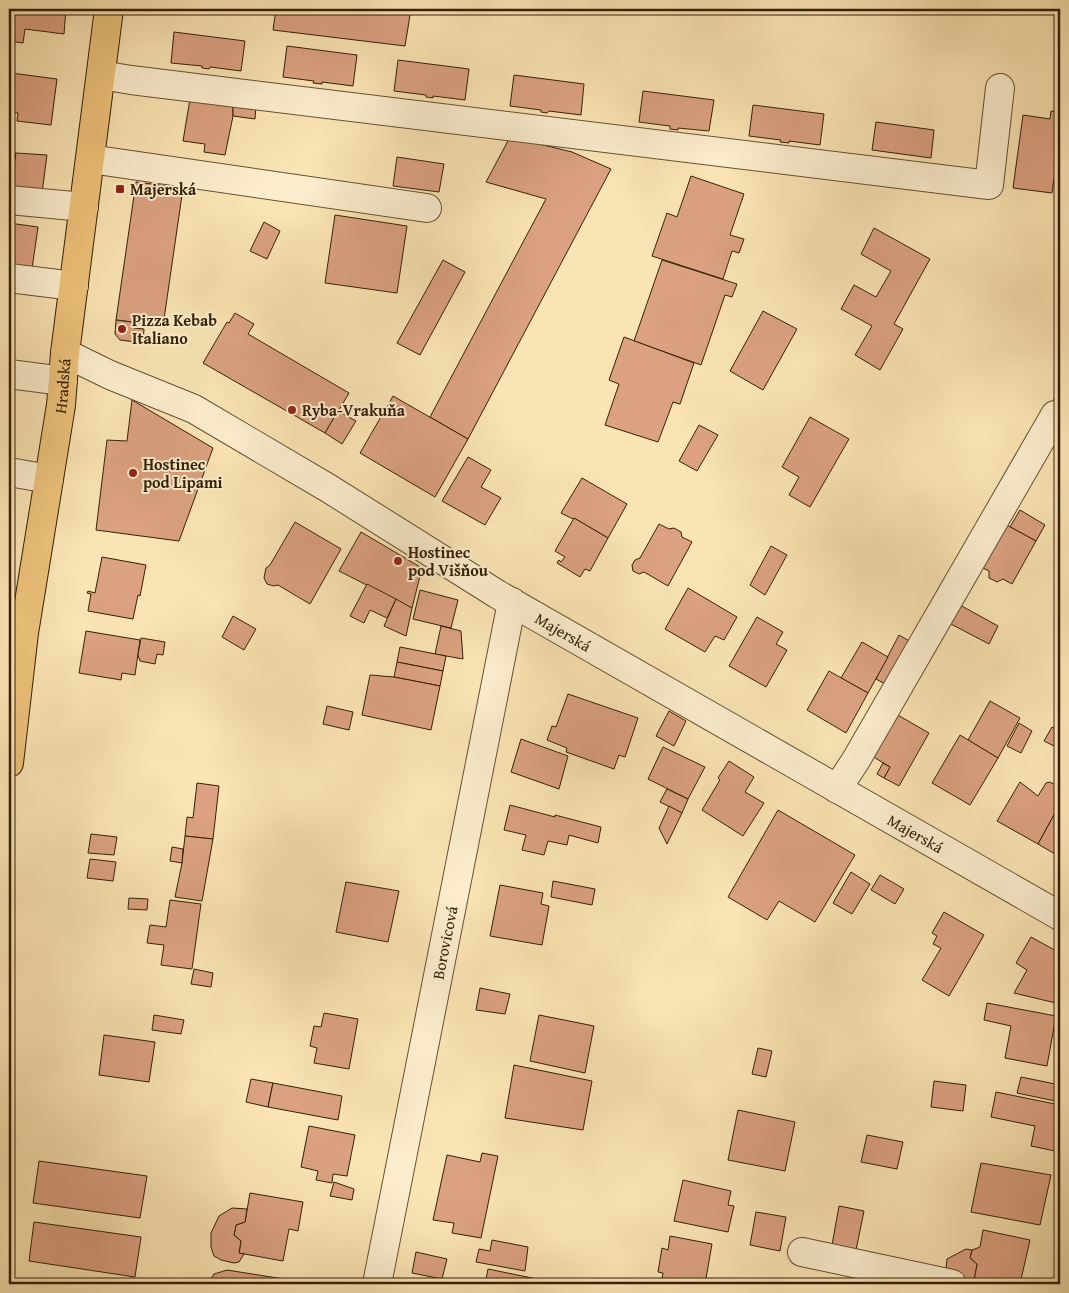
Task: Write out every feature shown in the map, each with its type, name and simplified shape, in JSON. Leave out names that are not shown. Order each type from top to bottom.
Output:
[{"type":"main road","name":"Hradská","points":[[9,763],[24,633],[61,405],[109,9]]},
{"type":"street","points":[[101,75],[989,185],[1000,88]]},
{"type":"street","points":[[90,159],[427,208]]},
{"type":"street","points":[[9,200],[84,207]]},
{"type":"street","points":[[9,278],[74,286]]},
{"type":"street","name":"Majerská","points":[[66,352],[110,375],[194,409],[328,488],[512,602],[1060,916]]},
{"type":"street","points":[[9,374],[63,381]]},
{"type":"street","points":[[837,788],[856,760],[1055,415]]},
{"type":"street","points":[[9,472],[49,479]]},
{"type":"street","name":"Borovicová","points":[[377,1284],[512,602]]},
{"type":"street","points":[[802,1252],[952,1284]]},
{"type":"building","points":[[9,9],[66,9],[64,34],[25,29],[23,43],[9,41]]},
{"type":"building","points":[[276,9],[411,9],[405,46],[273,30]]},
{"type":"building","points":[[960,9],[983,9],[982,14]]},
{"type":"building","points":[[983,9],[995,9],[994,13],[983,11]]},
{"type":"building","points":[[174,32],[245,41],[241,71],[210,67],[209,69],[202,68],[202,66],[171,63]]},
{"type":"building","points":[[287,46],[357,55],[353,86],[322,82],[322,84],[313,83],[314,81],[283,77]]},
{"type":"building","points":[[398,60],[469,69],[465,100],[433,96],[433,98],[426,97],[426,95],[394,91]]},
{"type":"building","points":[[11,73],[57,79],[51,125],[17,121],[18,113],[9,112]]},
{"type":"building","points":[[514,75],[584,84],[581,115],[549,111],[547,113],[541,112],[541,110],[510,106]]},
{"type":"building","points":[[643,91],[714,100],[709,131],[670,129],[670,126],[639,122]]},
{"type":"building","points":[[190,99],[233,104],[233,116],[225,155],[204,152],[205,144],[183,141]]},
{"type":"building","points":[[233,102],[256,105],[255,119],[233,116]]},
{"type":"building","points":[[753,105],[824,114],[820,145],[789,141],[789,143],[780,142],[781,140],[749,136]]},
{"type":"building","points":[[1051,111],[1060,112],[1060,179],[1054,178],[1052,193],[1013,188],[1023,115],[1050,119]]},
{"type":"building","points":[[876,122],[934,130],[931,158],[872,150]]},
{"type":"building","points":[[510,137],[572,152],[611,169],[468,439],[430,417],[546,199],[486,182]]},
{"type":"building","points":[[9,152],[16,153],[10,187],[9,187]]},
{"type":"building","points":[[16,153],[47,155],[42,193],[10,190]]},
{"type":"building","points":[[397,157],[444,164],[439,192],[393,186]]},
{"type":"building","points":[[691,176],[744,194],[730,235],[744,239],[739,253],[732,251],[723,279],[652,256],[667,213],[677,217]]},
{"type":"building","points":[[136,182],[183,188],[163,326],[116,320]]},
{"type":"building","points":[[335,215],[407,226],[397,293],[325,283]]},
{"type":"building","points":[[264,222],[280,231],[267,259],[250,251]]},
{"type":"building","points":[[9,223],[38,227],[32,269],[9,266]]},
{"type":"building","points":[[874,228],[930,259],[894,324],[903,329],[880,370],[855,355],[872,326],[841,309],[854,285],[876,297],[891,271],[861,254]]},
{"type":"building","points":[[443,260],[465,272],[420,355],[397,343]]},
{"type":"building","points":[[662,260],[737,284],[732,297],[725,295],[701,365],[634,341]]},
{"type":"building","points":[[763,311],[797,329],[763,390],[730,371]]},
{"type":"building","points":[[235,313],[254,324],[248,334],[349,393],[325,433],[203,363],[227,322],[229,323]]},
{"type":"building","points":[[116,320],[132,322],[134,328],[144,329],[143,343],[120,340],[115,334]]},
{"type":"building","points":[[624,337],[694,363],[680,404],[673,402],[658,442],[605,425],[619,384],[609,380]]},
{"type":"building","points":[[1060,388],[1060,405],[1053,401]]},
{"type":"building","points":[[393,396],[468,439],[435,497],[360,453]]},
{"type":"building","points":[[132,400],[213,448],[179,541],[96,530],[107,440],[127,441]]},
{"type":"building","points":[[338,411],[356,421],[342,444],[325,433]]},
{"type":"building","points":[[810,417],[849,439],[810,507],[789,495],[799,477],[782,467]]},
{"type":"building","points":[[699,425],[718,435],[697,471],[679,461]]},
{"type":"building","points":[[468,457],[491,470],[481,487],[501,498],[485,525],[442,501]]},
{"type":"building","points":[[582,478],[627,504],[608,538],[574,518],[561,513]]},
{"type":"building","points":[[1020,510],[1045,525],[1036,541],[1010,527]]},
{"type":"building","points":[[574,518],[608,538],[590,571],[585,569],[580,577],[557,563],[559,560],[561,562],[565,557],[555,551]]},
{"type":"building","points":[[295,522],[341,549],[310,604],[278,585],[267,584],[264,578],[266,568],[270,565]]},
{"type":"building","points":[[1003,523],[1036,541],[1012,584],[1003,579],[997,582],[989,578],[989,571],[979,566]]},
{"type":"building","points":[[659,524],[669,529],[674,528],[681,532],[682,537],[692,542],[668,586],[644,572],[639,574],[633,571],[632,565],[635,560],[640,558]]},
{"type":"building","points":[[361,532],[422,568],[412,608],[339,571]]},
{"type":"building","points":[[771,546],[787,555],[765,595],[750,585]]},
{"type":"building","points":[[102,557],[146,565],[133,619],[88,611],[91,594],[87,593],[88,591],[95,593]]},
{"type":"building","points":[[367,584],[396,599],[387,618],[370,610],[364,623],[350,616]]},
{"type":"building","points":[[688,588],[737,617],[724,640],[715,636],[705,652],[665,629]]},
{"type":"building","points":[[420,590],[458,600],[451,628],[413,619]]},
{"type":"building","points":[[396,599],[412,608],[406,636],[384,626]]},
{"type":"building","points":[[958,604],[998,626],[989,644],[949,623]]},
{"type":"building","points":[[233,616],[256,629],[244,650],[222,637]]},
{"type":"building","points":[[757,617],[783,632],[776,644],[787,650],[766,687],[729,666]]},
{"type":"building","points":[[441,626],[461,631],[463,659],[435,654]]},
{"type":"building","points":[[86,631],[140,640],[135,675],[122,673],[121,680],[79,673]]},
{"type":"building","points":[[899,635],[913,643],[889,686],[876,679]]},
{"type":"building","points":[[141,638],[165,642],[163,655],[157,654],[155,664],[140,661],[138,655]]},
{"type":"building","points":[[862,642],[888,657],[868,693],[841,678]]},
{"type":"building","points":[[400,647],[446,656],[443,671],[397,662]]},
{"type":"building","points":[[397,662],[443,671],[440,686],[394,677]]},
{"type":"building","points":[[829,671],[868,693],[846,733],[807,710]]},
{"type":"building","points":[[370,675],[394,677],[440,686],[431,730],[362,715]]},
{"type":"building","points":[[568,694],[638,718],[625,757],[619,755],[614,769],[566,752],[567,748],[547,740],[552,726],[556,727]]},
{"type":"building","points":[[990,701],[1020,718],[998,758],[968,740]]},
{"type":"building","points":[[327,706],[353,712],[349,730],[323,724]]},
{"type":"building","points":[[669,711],[686,721],[674,746],[656,736]]},
{"type":"building","points":[[896,714],[929,733],[899,786],[884,778],[890,767],[872,756]]},
{"type":"building","points":[[1019,723],[1032,731],[1021,753],[1007,746]]},
{"type":"building","points":[[1052,727],[1060,732],[1060,749],[1044,741]]},
{"type":"building","points":[[960,735],[998,758],[970,805],[932,783]]},
{"type":"building","points":[[521,739],[568,756],[559,789],[511,772]]},
{"type":"building","points":[[663,747],[705,767],[688,799],[648,779]]},
{"type":"building","points":[[729,761],[754,777],[745,792],[764,803],[743,836],[702,810]]},
{"type":"building","points":[[883,763],[890,767],[884,778],[877,774]]},
{"type":"building","points":[[1060,771],[1060,783],[1055,781]]},
{"type":"building","points":[[1020,782],[1038,796],[1046,783],[1050,782],[1060,788],[1060,804],[1038,844],[997,821]]},
{"type":"building","points":[[197,783],[219,786],[213,839],[185,836],[187,817],[193,818]]},
{"type":"building","points":[[667,789],[688,799],[682,813],[660,802]]},
{"type":"building","points":[[1060,804],[1060,857],[1038,844]]},
{"type":"building","points":[[510,805],[601,827],[598,843],[569,835],[567,845],[548,841],[544,855],[522,850],[526,835],[504,830]]},
{"type":"building","points":[[669,806],[682,813],[667,844],[659,828]]},
{"type":"building","points":[[778,810],[855,855],[815,922],[779,901],[767,920],[728,897]]},
{"type":"building","points":[[91,834],[117,837],[114,855],[88,853]]},
{"type":"building","points":[[185,836],[213,839],[202,901],[175,897]]},
{"type":"building","points":[[172,847],[183,849],[182,863],[170,861]]},
{"type":"building","points":[[90,859],[116,862],[113,881],[87,878]]},
{"type":"building","points":[[851,872],[870,884],[852,914],[833,903]]},
{"type":"building","points":[[880,875],[904,889],[895,904],[871,890]]},
{"type":"building","points":[[553,881],[595,889],[592,905],[551,897]]},
{"type":"building","points":[[346,882],[399,891],[388,942],[336,932]]},
{"type":"building","points":[[500,885],[543,893],[541,904],[549,906],[542,945],[490,936]]},
{"type":"building","points":[[129,898],[148,899],[147,910],[128,909]]},
{"type":"building","points":[[170,900],[201,904],[192,969],[161,965],[164,945],[147,943],[150,925],[166,927]]},
{"type":"building","points":[[944,912],[984,935],[949,996],[922,980],[941,948],[933,944],[937,936],[932,933]]},
{"type":"building","points":[[1031,937],[1060,953],[1060,1004],[1014,993],[1027,970],[1016,963]]},
{"type":"building","points":[[194,969],[213,973],[211,987],[191,984]]},
{"type":"building","points":[[480,988],[510,994],[505,1014],[476,1010]]},
{"type":"building","points":[[987,1003],[1056,1016],[1047,1066],[1005,1058],[1011,1026],[984,1020]]},
{"type":"building","points":[[324,1013],[358,1019],[349,1069],[314,1063],[317,1048],[310,1046],[314,1026],[321,1027]]},
{"type":"building","points":[[154,1015],[184,1020],[181,1034],[152,1030]]},
{"type":"building","points":[[539,1015],[594,1026],[585,1073],[530,1061]]},
{"type":"building","points":[[104,1035],[155,1042],[149,1082],[99,1075]]},
{"type":"building","points":[[758,1048],[772,1051],[766,1077],[752,1074]]},
{"type":"building","points":[[514,1065],[592,1081],[583,1130],[505,1118]]},
{"type":"building","points":[[1021,1077],[1060,1085],[1060,1102],[1017,1093]]},
{"type":"building","points":[[251,1079],[273,1083],[268,1107],[246,1102]]},
{"type":"building","points":[[934,1081],[966,1085],[963,1111],[931,1107]]},
{"type":"building","points":[[273,1083],[342,1096],[338,1120],[268,1107]]},
{"type":"building","points":[[996,1092],[1060,1105],[1060,1127],[1055,1151],[1031,1146],[1035,1126],[991,1117]]},
{"type":"building","points":[[738,1110],[795,1122],[785,1171],[728,1160]]},
{"type":"building","points":[[309,1126],[355,1135],[347,1176],[333,1174],[332,1183],[316,1180],[318,1171],[301,1167]]},
{"type":"building","points":[[867,1135],[903,1142],[897,1169],[861,1162]]},
{"type":"building","points":[[482,1153],[498,1156],[481,1238],[452,1233],[454,1223],[433,1220],[447,1155],[480,1162]]},
{"type":"building","points":[[39,1161],[147,1176],[140,1218],[33,1203]]},
{"type":"building","points":[[981,1163],[1051,1175],[1040,1225],[971,1212]]},
{"type":"building","points":[[683,1180],[731,1191],[728,1205],[734,1206],[728,1232],[674,1221]]},
{"type":"building","points":[[334,1182],[354,1189],[352,1200],[330,1196]]},
{"type":"building","points":[[250,1193],[303,1202],[298,1231],[289,1229],[283,1261],[239,1253],[241,1241],[234,1235],[236,1225],[245,1222]]},
{"type":"building","points":[[839,1206],[864,1211],[856,1250],[832,1245]]},
{"type":"building","points":[[232,1208],[247,1209],[245,1222],[236,1225],[234,1235],[241,1241],[239,1253],[244,1254],[239,1262],[234,1263],[214,1256],[211,1247],[211,1233],[219,1216]]},
{"type":"building","points":[[756,1212],[786,1217],[780,1251],[750,1245]]},
{"type":"building","points":[[34,1222],[141,1237],[135,1277],[29,1261]]},
{"type":"building","points":[[983,1230],[1030,1240],[1020,1284],[996,1284],[974,1280],[977,1264],[970,1258],[972,1250],[980,1247]]},
{"type":"building","points":[[670,1236],[712,1244],[705,1284],[661,1284],[663,1273],[658,1272],[662,1248],[668,1250]]},
{"type":"building","points":[[492,1240],[528,1247],[525,1271],[476,1262],[479,1249],[490,1251]]},
{"type":"building","points":[[966,1249],[972,1250],[970,1258],[977,1264],[974,1280],[951,1276],[946,1269],[947,1259]]},
{"type":"building","points":[[416,1252],[447,1259],[442,1279],[412,1273]]},
{"type":"building","points":[[488,1269],[537,1279],[536,1284],[485,1284]]},
{"type":"building","points":[[227,1270],[315,1284],[208,1284],[214,1274]]},
{"type":"place","name":"Majerská","points":[[120,189]]},
{"type":"place","name":"Pizza Kebab Italiano","points":[[122,329]]},
{"type":"place","name":"Ryba-Vrakuňa","points":[[292,410]]},
{"type":"place","name":"Hostinec pod Lipami","points":[[133,473]]},
{"type":"place","name":"Hostinec pod Višňou","points":[[398,561]]}]
